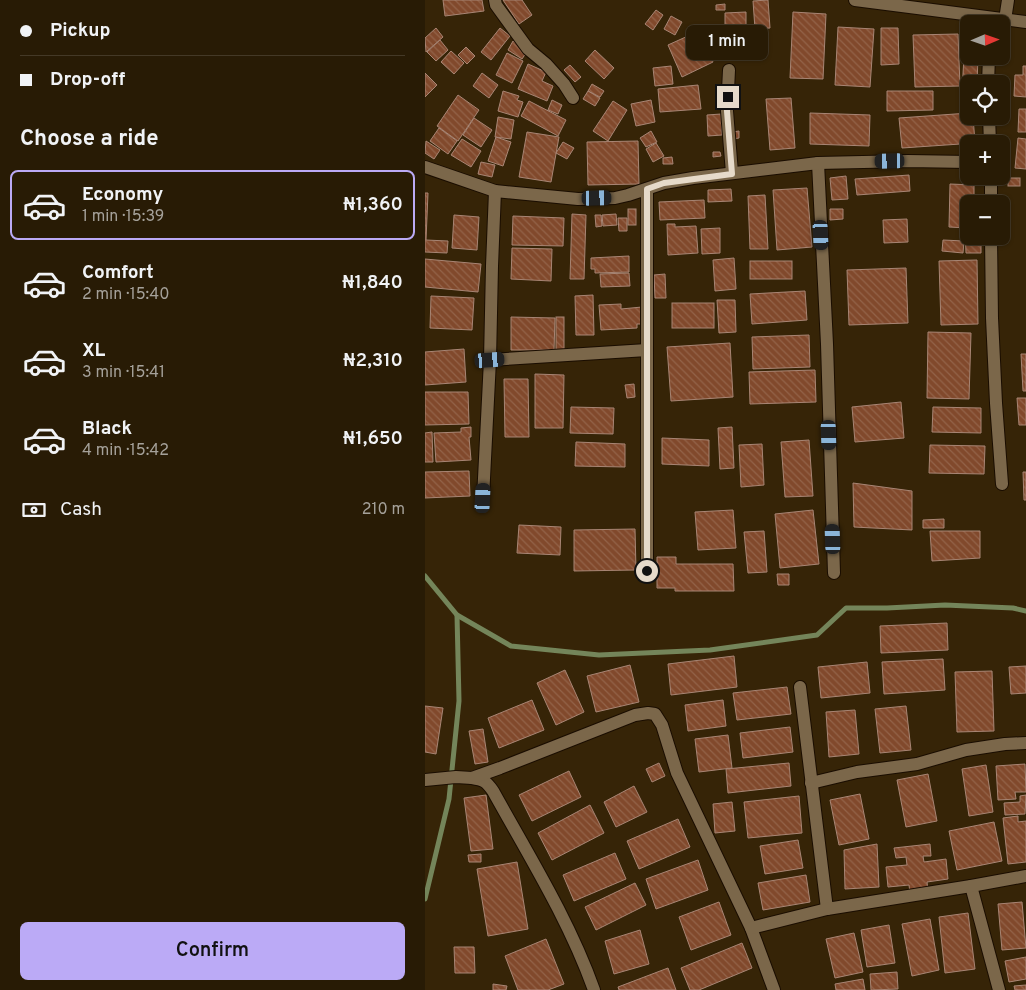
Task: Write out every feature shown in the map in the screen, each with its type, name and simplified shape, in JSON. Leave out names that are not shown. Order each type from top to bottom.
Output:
[{"type":"street","points":[[495,0],[496,5],[528,49],[565,84],[573,98]]},
{"type":"street","points":[[855,0],[960,16]]},
{"type":"street","points":[[1006,15],[1008,0]]},
{"type":"street","points":[[1010,20],[1026,22]]},
{"type":"street","points":[[729,70],[727,111],[732,174]]},
{"type":"street","points":[[818,162],[827,344],[834,573]]},
{"type":"street","points":[[425,167],[495,191],[587,198],[615,198],[664,183],[818,162],[960,162]]},
{"type":"street","points":[[647,189],[647,571]]},
{"type":"street","points":[[483,498],[490,360],[495,191]]},
{"type":"street","points":[[991,245],[992,327],[1002,484]]},
{"type":"street","points":[[490,360],[647,350]]},
{"type":"street","points":[[800,688],[827,909]]},
{"type":"street","points":[[472,778],[635,715],[655,714],[662,725],[677,772],[751,928],[774,990]]},
{"type":"street","points":[[811,783],[857,772],[917,764],[966,750],[1026,743]]},
{"type":"street","points":[[428,780],[456,777],[483,780],[487,783],[561,914],[594,990]]},
{"type":"street","points":[[751,928],[827,909],[1026,876]]},
{"type":"street","points":[[971,886],[999,990]]},
{"type":"building","points":[[443,0],[482,0],[484,11],[445,16]]},
{"type":"building","points":[[503,0],[522,0],[532,15],[519,24]]},
{"type":"building","points":[[768,0],[770,28],[755,29],[753,1]]},
{"type":"building","points":[[725,4],[725,10],[716,10],[716,5]]},
{"type":"building","points":[[656,10],[663,15],[653,30],[645,24]]},
{"type":"building","points":[[746,12],[746,34],[725,34],[725,13]]},
{"type":"building","points":[[793,12],[826,14],[823,79],[790,78]]},
{"type":"building","points":[[671,16],[682,22],[675,35],[664,29]]},
{"type":"building","points":[[838,27],[874,29],[870,87],[835,85]]},
{"type":"building","points":[[436,28],[443,37],[426,52],[425,38]]},
{"type":"building","points":[[500,28],[510,36],[491,60],[481,52]]},
{"type":"building","points":[[881,28],[898,28],[899,64],[881,65]]},
{"type":"building","points":[[699,31],[713,62],[682,77],[668,45]]},
{"type":"building","points":[[958,34],[960,86],[915,87],[913,35]]},
{"type":"building","points":[[724,36],[730,36],[730,47],[715,47],[715,38],[724,38]]},
{"type":"building","points":[[440,40],[448,50],[436,61],[427,52]]},
{"type":"building","points":[[513,41],[528,50],[522,59],[508,50]]},
{"type":"building","points":[[466,47],[475,56],[467,64],[458,55]]},
{"type":"building","points":[[595,50],[614,68],[604,79],[585,61]]},
{"type":"building","points":[[451,51],[464,63],[454,74],[441,62]]},
{"type":"building","points":[[507,53],[523,61],[512,83],[496,75]]},
{"type":"building","points":[[528,64],[546,72],[542,81],[553,86],[547,101],[518,89]]},
{"type":"building","points":[[570,65],[581,77],[575,82],[564,70]]},
{"type":"building","points":[[964,65],[978,65],[977,75],[963,75]]},
{"type":"building","points":[[671,66],[673,84],[655,86],[653,68]]},
{"type":"building","points":[[1023,66],[1026,66],[1026,97],[1014,96],[1015,75],[1023,75]]},
{"type":"building","points":[[425,73],[437,85],[425,97]]},
{"type":"building","points":[[482,73],[498,85],[489,98],[473,86]]},
{"type":"building","points":[[592,84],[604,91],[600,97],[588,91]]},
{"type":"building","points":[[698,85],[701,109],[660,112],[658,89]]},
{"type":"building","points":[[503,91],[519,96],[517,100],[523,102],[518,117],[498,111]]},
{"type":"building","points":[[588,91],[600,98],[595,106],[583,99]]},
{"type":"building","points":[[887,91],[933,91],[933,110],[887,111]]},
{"type":"building","points":[[458,95],[479,110],[458,141],[437,126]]},
{"type":"building","points":[[791,98],[795,148],[770,150],[766,99]]},
{"type":"building","points":[[552,100],[562,105],[558,114],[548,110]]},
{"type":"building","points":[[651,100],[655,122],[636,126],[631,104]]},
{"type":"building","points":[[529,101],[566,120],[558,136],[521,116]]},
{"type":"building","points":[[613,101],[627,110],[608,141],[593,131]]},
{"type":"building","points":[[1019,109],[1026,109],[1026,132],[1018,132]]},
{"type":"building","points":[[810,113],[870,115],[869,146],[810,144]]},
{"type":"building","points":[[721,114],[722,135],[708,136],[707,115]]},
{"type":"building","points":[[960,114],[960,125],[974,125],[974,135],[960,135],[960,144],[902,148],[899,118]]},
{"type":"building","points":[[498,117],[514,120],[511,139],[495,137]]},
{"type":"building","points":[[474,118],[492,130],[481,147],[463,135]]},
{"type":"building","points":[[439,128],[457,141],[448,154],[430,141]]},
{"type":"building","points":[[651,131],[657,142],[646,147],[640,138]]},
{"type":"building","points":[[739,131],[739,138],[733,139],[732,132]]},
{"type":"building","points":[[527,132],[559,137],[551,182],[519,177]]},
{"type":"building","points":[[496,137],[511,142],[503,166],[488,161]]},
{"type":"building","points":[[1018,138],[1026,139],[1026,169],[1015,168]]},
{"type":"building","points":[[462,139],[481,151],[471,167],[451,155]]},
{"type":"building","points":[[426,141],[440,150],[434,159],[425,153]]},
{"type":"building","points":[[638,141],[639,184],[588,185],[587,142]]},
{"type":"building","points":[[563,142],[574,148],[567,159],[556,153]]},
{"type":"building","points":[[656,143],[664,156],[653,162],[646,149]]},
{"type":"building","points":[[713,152],[720,152],[721,156],[713,157]]},
{"type":"building","points":[[672,157],[673,164],[663,164],[663,158]]},
{"type":"building","points":[[481,162],[495,165],[492,177],[478,174]]},
{"type":"building","points":[[909,175],[910,191],[857,195],[855,179]]},
{"type":"building","points":[[846,176],[848,199],[832,200],[830,178]]},
{"type":"building","points":[[1010,178],[1020,178],[1020,186],[1008,186],[1010,185]]},
{"type":"building","points":[[950,184],[974,185],[974,195],[960,195],[960,228],[949,227]]},
{"type":"building","points":[[807,188],[812,247],[777,250],[773,190]]},
{"type":"building","points":[[731,189],[732,201],[708,202],[708,190]]},
{"type":"building","points":[[425,193],[428,193],[426,240],[448,241],[447,253],[425,252]]},
{"type":"building","points":[[765,195],[768,249],[750,249],[748,196]]},
{"type":"building","points":[[704,200],[705,218],[660,220],[659,202]]},
{"type":"building","points":[[628,209],[636,209],[636,225],[628,225]]},
{"type":"building","points":[[830,209],[843,209],[843,219],[830,220]]},
{"type":"building","points":[[572,214],[586,215],[584,279],[570,279]]},
{"type":"building","points":[[616,214],[617,225],[603,226],[602,215]]},
{"type":"building","points":[[454,215],[479,217],[477,250],[452,248]]},
{"type":"building","points":[[595,215],[601,215],[602,226],[596,227]]},
{"type":"building","points":[[513,216],[564,218],[563,246],[512,245]]},
{"type":"building","points":[[618,218],[627,218],[627,231],[619,231]]},
{"type":"building","points":[[907,219],[908,242],[884,243],[883,220]]},
{"type":"building","points":[[667,224],[675,224],[675,227],[696,226],[698,253],[668,255]]},
{"type":"building","points":[[720,228],[720,253],[702,254],[701,229]]},
{"type":"building","points":[[943,240],[960,241],[960,245],[964,245],[963,253],[942,251]]},
{"type":"building","points":[[966,245],[981,245],[981,253],[966,253]]},
{"type":"building","points":[[512,248],[552,249],[551,281],[511,279]]},
{"type":"building","points":[[629,256],[629,272],[595,273],[595,269],[591,269],[591,258]]},
{"type":"building","points":[[734,258],[736,289],[715,291],[713,260]]},
{"type":"building","points":[[425,259],[481,264],[478,292],[425,287]]},
{"type":"building","points":[[977,260],[978,324],[941,325],[939,261]]},
{"type":"building","points":[[750,261],[792,261],[792,279],[750,279]]},
{"type":"building","points":[[906,268],[908,323],[849,325],[847,270]]},
{"type":"building","points":[[629,273],[630,286],[601,287],[600,274]]},
{"type":"building","points":[[665,274],[666,298],[655,298],[654,275]]},
{"type":"building","points":[[805,291],[807,320],[752,324],[750,294]]},
{"type":"building","points":[[593,295],[594,335],[576,335],[575,296]]},
{"type":"building","points":[[431,296],[474,298],[472,330],[430,328]]},
{"type":"building","points":[[717,300],[735,300],[736,332],[719,333]]},
{"type":"building","points":[[672,303],[714,303],[714,328],[672,328]]},
{"type":"building","points":[[621,304],[621,309],[642,307],[643,324],[637,324],[637,328],[601,330],[599,305]]},
{"type":"building","points":[[511,317],[555,318],[554,350],[511,350]]},
{"type":"building","points":[[556,317],[564,317],[564,352],[556,352]]},
{"type":"building","points":[[928,332],[971,333],[969,399],[927,398]]},
{"type":"building","points":[[809,335],[810,367],[753,369],[752,337]]},
{"type":"building","points":[[730,343],[733,397],[671,401],[667,347]]},
{"type":"building","points":[[464,349],[466,382],[425,385],[425,352]]},
{"type":"building","points":[[1021,354],[1026,354],[1026,391],[1023,391]]},
{"type":"building","points":[[815,370],[816,402],[750,404],[749,372]]},
{"type":"building","points":[[535,374],[564,375],[563,428],[535,428]]},
{"type":"building","points":[[504,379],[528,379],[529,437],[505,437]]},
{"type":"building","points":[[634,384],[635,397],[627,398],[625,385]]},
{"type":"building","points":[[425,392],[468,392],[469,424],[425,425]]},
{"type":"building","points":[[1017,398],[1026,398],[1026,425],[1019,425]]},
{"type":"building","points":[[901,402],[904,438],[855,442],[852,407]]},
{"type":"building","points":[[571,407],[614,408],[613,434],[570,433]]},
{"type":"building","points":[[933,407],[981,408],[981,433],[932,432]]},
{"type":"building","points":[[471,427],[471,437],[469,437],[471,460],[436,462],[434,433],[461,432],[461,428]]},
{"type":"building","points":[[732,427],[734,468],[720,469],[718,428]]},
{"type":"building","points":[[432,432],[433,462],[425,462],[425,433]]},
{"type":"building","points":[[662,438],[709,440],[709,466],[662,464]]},
{"type":"building","points":[[809,440],[813,496],[785,497],[781,442]]},
{"type":"building","points":[[576,442],[625,444],[625,467],[575,466]]},
{"type":"building","points":[[762,444],[764,485],[741,487],[739,445]]},
{"type":"building","points":[[930,445],[985,446],[984,474],[929,473]]},
{"type":"building","points":[[469,471],[470,496],[425,498],[425,472]]},
{"type":"building","points":[[1023,472],[1026,472],[1026,500],[1024,500]]},
{"type":"building","points":[[853,483],[912,491],[912,530],[854,527]]},
{"type":"building","points":[[733,510],[736,548],[698,550],[695,512]]},
{"type":"building","points":[[813,510],[819,564],[780,568],[775,514]]},
{"type":"building","points":[[944,519],[944,528],[923,528],[923,520]]},
{"type":"building","points":[[519,525],[561,527],[560,555],[517,553]]},
{"type":"building","points":[[635,529],[636,570],[574,571],[574,530]]},
{"type":"building","points":[[764,531],[767,572],[748,573],[744,532]]},
{"type":"building","points":[[930,531],[980,531],[980,558],[932,561]]},
{"type":"building","points":[[657,557],[676,557],[676,564],[733,564],[734,591],[675,591],[675,588],[657,588]]},
{"type":"building","points":[[777,574],[789,574],[789,585],[778,585]]},
{"type":"building","points":[[947,623],[948,650],[881,653],[880,626]]},
{"type":"building","points":[[734,656],[737,687],[671,695],[668,664]]},
{"type":"building","points":[[943,659],[945,690],[884,694],[882,662]]},
{"type":"building","points":[[867,662],[870,693],[821,698],[818,667]]},
{"type":"building","points":[[630,665],[639,702],[596,712],[587,676]]},
{"type":"building","points":[[1026,666],[1026,693],[1011,694],[1009,667]]},
{"type":"building","points":[[565,670],[584,712],[556,725],[537,683]]},
{"type":"building","points":[[992,671],[994,731],[957,732],[955,672]]},
{"type":"building","points":[[787,687],[791,714],[737,720],[733,693]]},
{"type":"building","points":[[532,700],[544,730],[499,748],[488,718]]},
{"type":"building","points":[[723,700],[726,726],[688,731],[685,705]]},
{"type":"building","points":[[425,706],[443,708],[436,754],[425,752]]},
{"type":"building","points":[[906,706],[911,750],[880,753],[875,709]]},
{"type":"building","points":[[855,710],[859,754],[829,757],[826,712]]},
{"type":"building","points":[[790,727],[793,752],[743,758],[740,733]]},
{"type":"building","points":[[483,729],[488,762],[475,764],[469,731]]},
{"type":"building","points":[[728,735],[732,768],[699,772],[695,739]]},
{"type":"building","points":[[659,763],[665,776],[652,782],[646,769]]},
{"type":"building","points":[[789,763],[791,786],[728,793],[726,769]]},
{"type":"building","points":[[1025,764],[1026,792],[1015,792],[1016,799],[998,800],[996,766]]},
{"type":"building","points":[[986,765],[993,812],[969,816],[962,769]]},
{"type":"building","points":[[569,771],[581,797],[532,821],[519,795]]},
{"type":"building","points":[[928,774],[937,821],[906,827],[897,780]]},
{"type":"building","points":[[634,786],[647,812],[616,827],[604,802]]},
{"type":"building","points":[[860,794],[869,839],[839,845],[830,800]]},
{"type":"building","points":[[486,795],[493,849],[471,851],[464,798]]},
{"type":"building","points":[[1026,795],[1025,814],[1005,815],[1004,803],[1020,802],[1020,796]]},
{"type":"building","points":[[799,796],[802,833],[748,838],[744,802]]},
{"type":"building","points":[[732,802],[735,831],[715,833],[713,804]]},
{"type":"building","points":[[590,805],[604,833],[552,860],[538,833]]},
{"type":"building","points":[[1018,816],[1018,822],[1026,821],[1026,862],[1008,864],[1003,818]]},
{"type":"building","points":[[678,819],[690,847],[639,869],[627,841]]},
{"type":"building","points":[[994,822],[1002,861],[957,870],[949,831]]},
{"type":"building","points":[[798,840],[803,868],[765,874],[760,846]]},
{"type":"building","points":[[877,844],[879,887],[845,889],[844,850]]},
{"type":"building","points":[[930,844],[931,856],[923,856],[924,862],[946,859],[948,879],[927,882],[928,891],[910,893],[909,885],[888,887],[886,867],[907,865],[906,857],[896,858],[894,848]]},
{"type":"building","points":[[615,853],[626,879],[574,901],[563,875]]},
{"type":"building","points":[[481,854],[481,862],[469,862],[468,855]]},
{"type":"building","points":[[698,860],[708,890],[656,909],[646,879]]},
{"type":"building","points":[[517,862],[528,929],[488,936],[477,869]]},
{"type":"building","points":[[806,875],[810,902],[763,910],[758,883]]},
{"type":"building","points":[[635,883],[646,905],[596,930],[585,907]]},
{"type":"building","points":[[719,902],[731,935],[691,950],[679,917]]},
{"type":"building","points":[[1022,902],[1026,948],[1002,950],[998,904]]},
{"type":"building","points":[[968,913],[975,969],[945,973],[939,917]]},
{"type":"building","points":[[930,919],[939,970],[912,976],[902,924]]},
{"type":"building","points":[[889,925],[895,963],[867,967],[861,930]]},
{"type":"building","points":[[640,930],[649,964],[614,974],[605,941]]},
{"type":"building","points":[[854,933],[863,972],[835,978],[826,939]]},
{"type":"building","points":[[546,939],[564,984],[548,990],[518,990],[505,956]]},
{"type":"building","points":[[742,943],[752,968],[699,990],[690,990],[681,968]]},
{"type":"building","points":[[454,947],[474,947],[475,973],[455,973]]},
{"type":"building","points":[[1026,957],[1026,979],[1009,982],[1005,961]]},
{"type":"building","points":[[668,968],[676,990],[619,990],[618,987]]},
{"type":"building","points":[[897,972],[898,989],[871,990],[870,974]]},
{"type":"building","points":[[863,979],[865,990],[836,990],[835,984]]},
{"type":"building","points":[[493,984],[507,986],[506,990],[493,990]]},
{"type":"building","points":[[1026,985],[1026,990],[1015,990],[1014,986]]},
{"type":"waterway","points":[[425,576],[457,615],[511,646],[599,655],[710,650],[817,635],[846,608],[945,605],[1013,608],[1026,611]]},
{"type":"waterway","points":[[425,899],[449,799],[459,701],[457,615]]},
{"type":"route","points":[[647,571],[647,189],[664,183],[732,174],[727,111],[728,97]]}]
